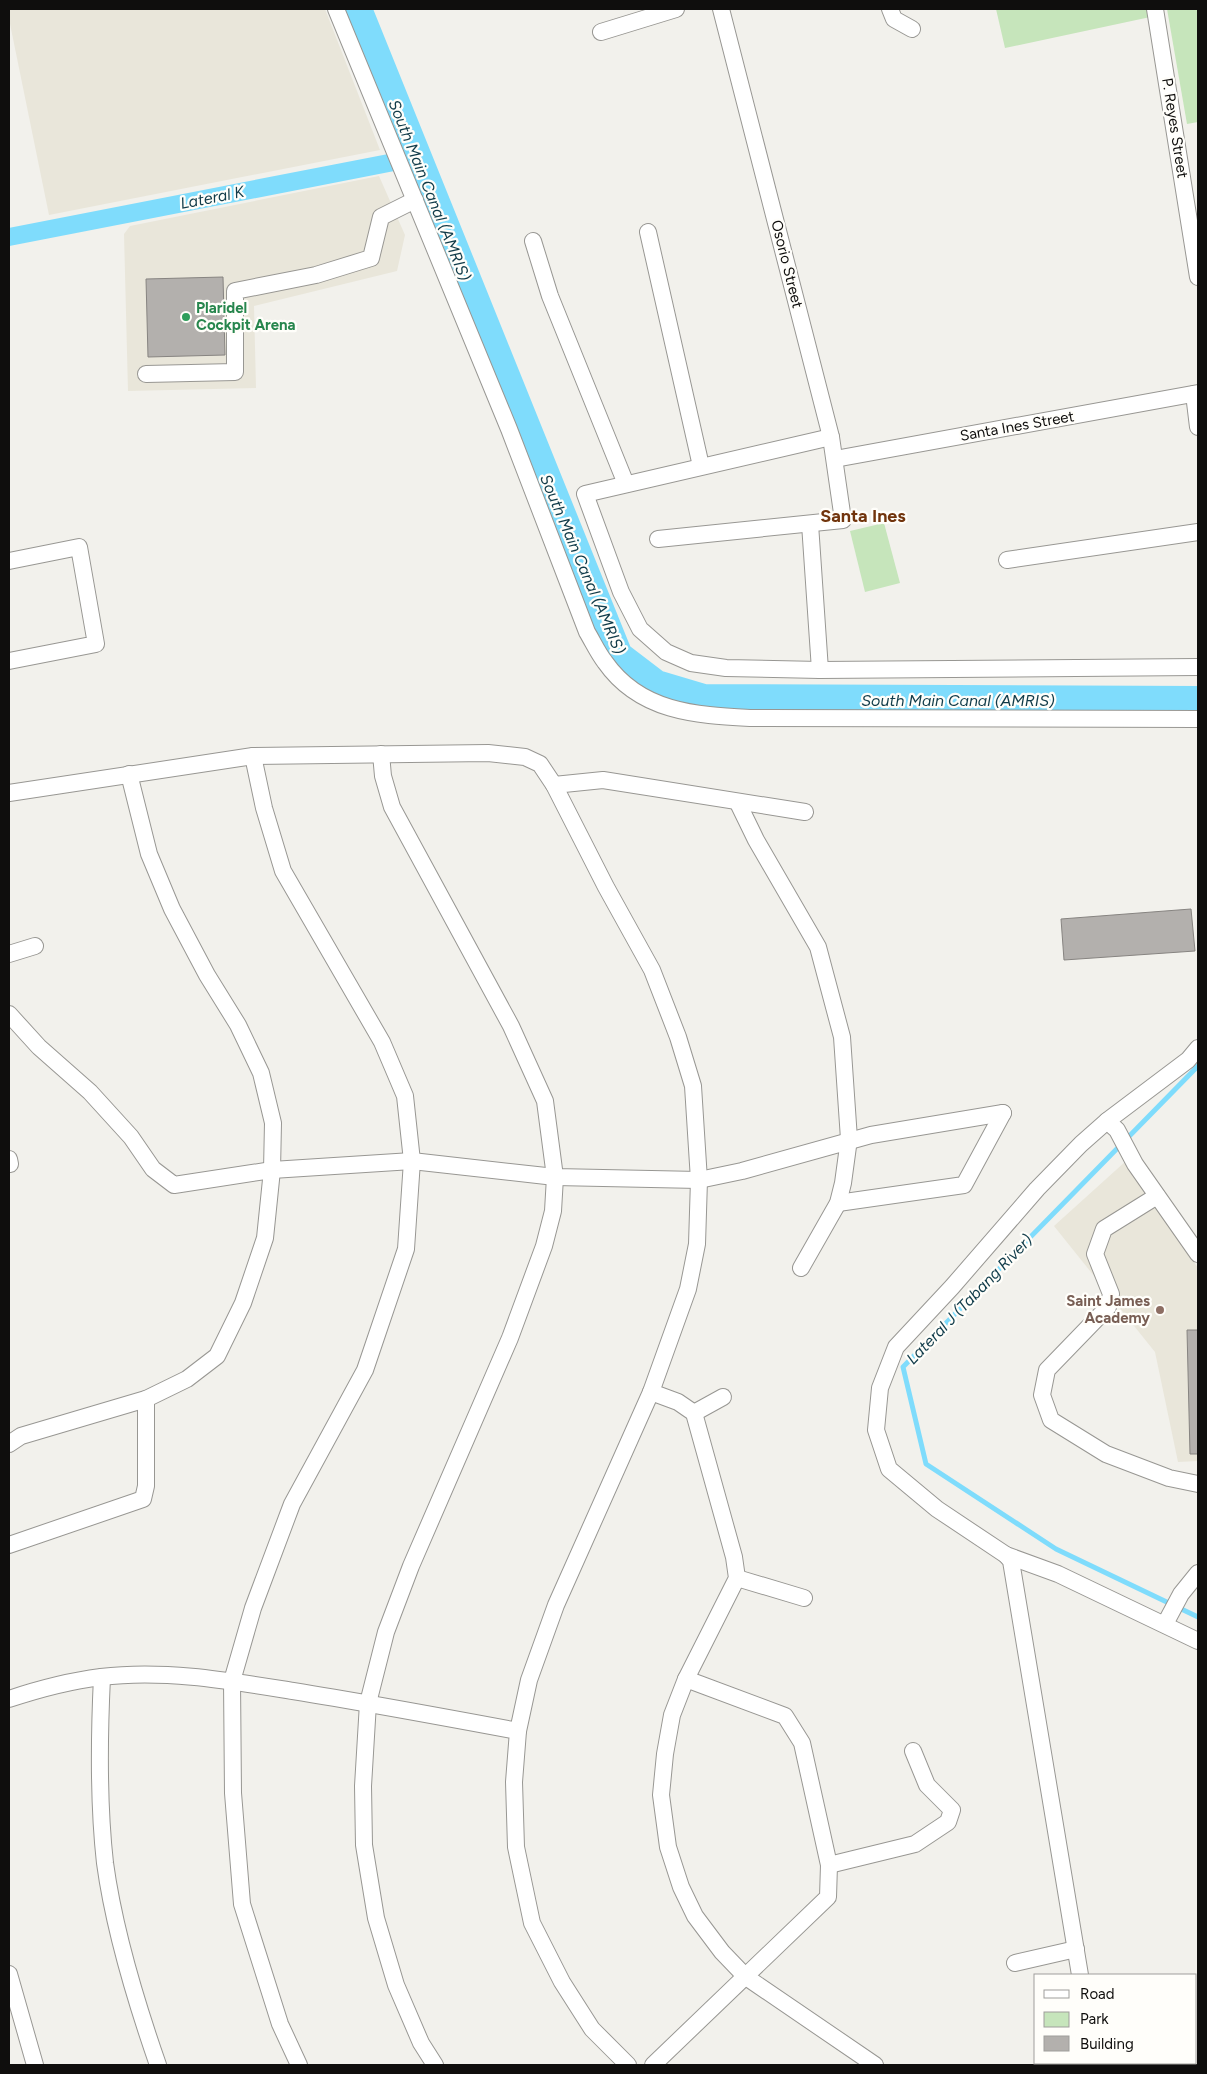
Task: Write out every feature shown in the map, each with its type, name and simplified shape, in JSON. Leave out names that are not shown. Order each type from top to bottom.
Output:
[{"type":"street","points":[[336,9],[509,428],[587,632],[605,662],[628,688],[663,707],[698,715],[741,718],[1198,719]]},
{"type":"street","points":[[601,32],[676,9]]},
{"type":"street","name":"Osorio Street","points":[[721,9],[836,459],[843,520],[810,524]]},
{"type":"street","points":[[890,9],[894,20],[912,29]]},
{"type":"street","name":"P. Reyes Street","points":[[1156,9],[1198,277]]},
{"type":"street","points":[[146,374],[235,372],[235,291],[316,275],[370,258],[381,217],[415,200]]},
{"type":"street","points":[[648,232],[701,466]]},
{"type":"street","points":[[533,241],[550,296],[626,484]]},
{"type":"street","points":[[1196,394],[1198,427]]},
{"type":"street","name":"Santa Ines Street","points":[[836,459],[1196,394]]},
{"type":"street","points":[[831,436],[585,494],[621,592],[640,629],[666,652],[691,663],[726,668],[820,670],[1198,667]]},
{"type":"street","points":[[658,539],[810,524],[820,670]]},
{"type":"street","points":[[1007,560],[1198,532]]},
{"type":"street","points":[[9,561],[79,547],[96,644],[9,661]]},
{"type":"street","points":[[381,754],[383,776],[392,807],[511,1026],[545,1101],[555,1177],[553,1211],[540,1255],[510,1338],[411,1566],[386,1632],[368,1703],[363,1786],[364,1846],[376,1918],[396,1985],[421,2043],[435,2065]]},
{"type":"street","points":[[9,793],[253,756],[381,754],[525,756],[540,764],[554,784],[606,886],[652,970],[678,1038],[693,1086],[699,1180],[697,1244],[688,1289],[651,1392],[556,1605],[529,1680],[518,1731],[514,1782],[516,1847],[532,1923],[562,1982],[592,2029],[628,2065]]},
{"type":"street","points":[[253,756],[264,808],[283,871],[382,1042],[404,1096],[412,1161],[406,1249],[365,1370],[292,1504],[253,1608],[232,1681],[233,1793],[242,1904],[280,2024],[299,2065]]},
{"type":"street","points":[[9,1444],[21,1436],[146,1399],[187,1379],[216,1356],[243,1303],[265,1238],[272,1170],[273,1123],[261,1073],[238,1025],[207,975],[172,908],[149,854],[129,774]]},
{"type":"street","points":[[554,784],[603,780],[738,803],[805,812]]},
{"type":"street","points":[[738,803],[756,840],[818,947],[842,1037],[849,1140],[843,1183],[838,1203],[801,1268]]},
{"type":"street","points":[[9,954],[35,946]]},
{"type":"street","points":[[9,1014],[39,1047],[90,1092],[131,1137],[154,1169],[174,1185],[272,1170],[412,1161],[555,1177],[699,1180],[742,1171],[849,1140],[1003,1112],[967,1192],[838,1203]]},
{"type":"street","points":[[1198,1048],[1188,1060],[1112,1126],[1081,1144],[1036,1190],[952,1287],[896,1347],[880,1388],[876,1430],[889,1468],[937,1509],[1006,1555],[1058,1574],[1168,1620],[1198,1641]]},
{"type":"street","points":[[1112,1126],[1135,1164],[1198,1254]]},
{"type":"street","points":[[1157,1196],[1104,1229],[1095,1254],[1111,1294],[1108,1307],[1047,1370],[1042,1395],[1051,1420],[1106,1454],[1169,1478],[1198,1484]]},
{"type":"street","points":[[651,1392],[678,1402],[694,1413],[734,1557],[737,1578],[686,1679],[672,1715],[665,1754],[661,1795],[668,1846],[681,1887],[695,1916],[722,1952],[746,1977],[875,2065]]},
{"type":"street","points":[[694,1413],[723,1397]]},
{"type":"street","points":[[9,1545],[143,1499],[146,1486],[146,1399]]},
{"type":"street","points":[[1006,1555],[1011,1562],[1080,1974]]},
{"type":"street","points":[[1168,1620],[1181,1594],[1198,1573]]},
{"type":"street","points":[[737,1578],[804,1598]]},
{"type":"street","points":[[9,1699],[53,1685],[102,1677],[152,1674],[232,1681],[368,1703],[518,1731]]},
{"type":"street","points":[[102,1677],[99,1755],[106,1864],[116,1919],[145,2029],[158,2065]]},
{"type":"street","points":[[653,2065],[828,1897],[829,1865],[802,1743],[785,1716],[686,1679]]},
{"type":"street","points":[[829,1865],[915,1844],[948,1822],[952,1810],[927,1785],[913,1751]]},
{"type":"street","points":[[1015,1963],[1076,1949]]},
{"type":"street","points":[[9,1974],[36,2065]]},
{"type":"shaded area","points":[[9,9],[325,9],[380,150],[49,215],[9,19]]},
{"type":"shaded area","points":[[379,176],[405,235],[397,271],[254,306],[256,388],[128,391],[124,234],[130,226]]},
{"type":"shaded area","name":"Saint James Academy","points":[[1126,1161],[1198,1268],[1198,1461],[1178,1462],[1155,1352],[1054,1226]]},
{"type":"green space","points":[[996,9],[1153,9],[1155,16],[1005,48]]},
{"type":"green space","points":[[1167,9],[1198,9],[1198,122],[1187,124]]},
{"type":"green space","points":[[884,523],[900,583],[865,592],[850,531]]},
{"type":"building","name":"Plaridel Cockpit Arena","points":[[223,277],[225,355],[148,357],[146,279]]},
{"type":"building","points":[[1191,909],[1195,951],[1064,960],[1061,919]]},
{"type":"building","points":[[1187,1330],[1198,1330],[1198,1454],[1190,1454]]},
{"type":"waterway","name":"South Main Canal (AMRIS)","points":[[357,9],[618,656],[656,685],[703,699],[1198,701]]},
{"type":"waterway","name":"Lateral K","points":[[9,237],[399,161],[416,156]]},
{"type":"waterway","name":"Lateral J (Tabang River)","points":[[1198,1066],[903,1367],[926,1464],[1056,1549],[1198,1617]]},
{"type":"place","name":"Plaridel Cockpit Arena","points":[[186,317]]},
{"type":"place","name":"Saint James Academy","points":[[1160,1310]]},
{"type":"district","name":"Santa Ines","points":[[863,516]]}]
